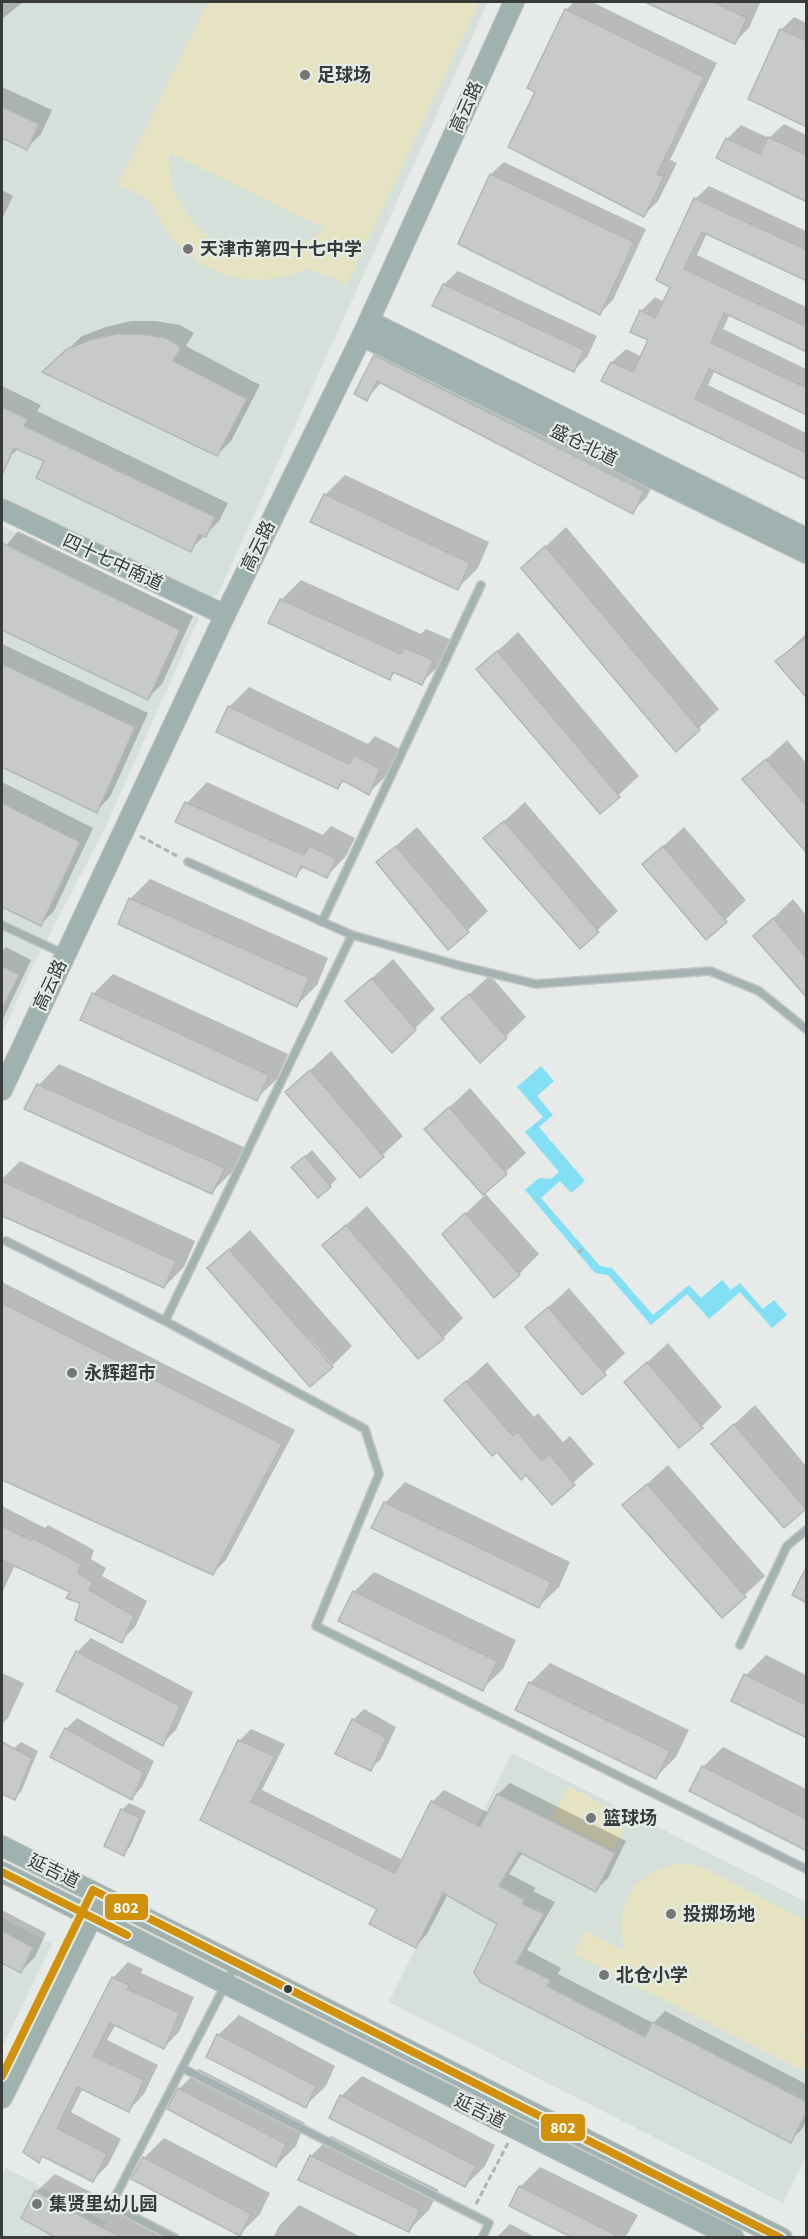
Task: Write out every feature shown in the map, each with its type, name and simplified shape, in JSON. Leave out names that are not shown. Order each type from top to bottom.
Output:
[{"type":"street","name":"高云路","points":[[2,1090],[225,615],[365,328],[514,2]]},
{"type":"street","name":"盛仓北道","points":[[365,328],[807,538]]},
{"type":"street","name":"盛仓北道","points":[[365,328],[807,554]]},
{"type":"street","name":"四十七中南道","points":[[2,509],[225,615]]},
{"type":"street","name":"延吉道","points":[[2,1846],[782,2238]]},
{"type":"street","name":"延吉道","points":[[2,1872],[734,2238]]},
{"type":"street","points":[[2,2076],[98,1893]]},
{"type":"street","points":[[2,2098],[87,1914]]},
{"type":"lane","points":[[322,922],[481,585]]},
{"type":"lane","points":[[188,862],[352,935],[461,966],[536,984],[710,971],[759,991],[807,1029]]},
{"type":"lane","points":[[2,925],[65,954]]},
{"type":"lane","points":[[165,1321],[352,935]]},
{"type":"lane","points":[[6,1241],[165,1321],[365,1429],[379,1474],[316,1626],[807,1869]]},
{"type":"lane","points":[[740,1645],[787,1546],[807,1530]]},
{"type":"lane","points":[[175,2238],[111,2205],[236,1963]]},
{"type":"lane","points":[[182,2068],[489,2223],[482,2238]]},
{"type":"path","points":[[125,828],[188,862]]},
{"type":"path","points":[[578,1253],[584,1248]]},
{"type":"path","points":[[471,2214],[515,2129]]},
{"type":"shaded area","name":"天津市第四十七中学","points":[[2,2],[488,2],[218,594],[211,597],[203,597],[2,496]]},
{"type":"shaded area","name":"足球场","points":[[208,2],[479,2],[347,284],[309,269],[271,279],[253,280],[235,278],[218,272],[186,253],[165,229],[154,207],[147,199],[118,185]],"holes":[[[170,153],[324,228],[306,242],[288,251],[269,255],[251,255],[234,251],[217,243],[201,230],[182,206],[170,177]]]},
{"type":"shaded area","points":[[2,526],[199,618],[104,830],[32,968],[2,1034]]},
{"type":"shaded area","name":"北仓小学","points":[[512,1753],[806,1902],[806,2157],[783,2203],[389,2002]]},
{"type":"shaded area","name":"篮球场","points":[[568,1786],[630,1818],[614,1850],[552,1818]]},
{"type":"shaded area","points":[[678,1864],[698,1865],[806,1920],[806,2033],[800,2036],[806,2039],[806,2072],[573,1954],[585,1931],[625,1951],[622,1920],[630,1894],[648,1875]]},
{"type":"shaded area","points":[[2,1918],[52,1944],[2,2048]]},
{"type":"shaded area","name":"集贤里幼儿园","points":[[6,2168],[106,2222],[98,2237],[2,2237],[2,2177]]},
{"type":"water","points":[[541,1066],[554,1081],[537,1096],[553,1115],[539,1127],[585,1181],[571,1193],[560,1181],[541,1198],[600,1266],[612,1268],[653,1315],[689,1285],[701,1298],[722,1280],[731,1290],[740,1283],[763,1309],[774,1300],[787,1315],[772,1328],[740,1292],[709,1319],[687,1294],[651,1325],[608,1275],[595,1273],[525,1190],[539,1178],[551,1179],[559,1172],[525,1132],[543,1117],[517,1087]]},
{"type":"building","points":[[645,2],[713,2],[747,18],[735,44]]},
{"type":"building","points":[[565,9],[704,77],[657,174],[664,177],[644,217],[508,147],[535,92],[527,88]]},
{"type":"building","points":[[780,29],[807,41],[807,127],[748,99]]},
{"type":"building","points":[[2,107],[39,124],[27,150],[2,138]]},
{"type":"building","points":[[768,137],[807,155],[807,202],[716,158],[726,138],[760,154]]},
{"type":"building","points":[[490,174],[634,242],[600,315],[458,244]]},
{"type":"building","points":[[694,198],[807,250],[807,281],[702,232],[684,269],[807,327],[807,352],[724,313],[711,343],[807,388],[807,415],[709,369],[695,399],[807,453],[807,480],[601,381],[611,362],[633,372],[648,340],[630,332],[640,310],[655,318],[670,287],[656,280]]},
{"type":"building","points":[[443,284],[584,350],[574,372],[432,306]]},
{"type":"building","points":[[116,334],[140,334],[166,338],[181,347],[173,361],[247,399],[217,456],[42,372],[67,349],[90,340]]},
{"type":"building","points":[[374,355],[644,491],[633,514],[377,381],[367,401],[354,394]]},
{"type":"building","points":[[2,407],[28,419],[24,426],[215,517],[206,537],[199,534],[191,552],[36,478],[44,461],[14,448],[2,475]]},
{"type":"building","points":[[324,494],[470,563],[458,590],[310,522]]},
{"type":"building","points":[[2,543],[180,630],[148,700],[2,630]]},
{"type":"building","points":[[545,546],[700,730],[676,752],[521,568]]},
{"type":"building","points":[[280,599],[401,654],[405,648],[433,660],[422,685],[393,672],[390,680],[268,623]]},
{"type":"building","points":[[807,637],[807,698],[775,661]]},
{"type":"building","points":[[497,651],[620,797],[600,814],[476,669]]},
{"type":"building","points":[[2,664],[135,727],[97,813],[2,767]]},
{"type":"building","points":[[228,706],[349,764],[354,755],[380,769],[369,795],[342,780],[338,789],[216,732]]},
{"type":"building","points":[[766,759],[807,806],[807,853],[742,779]]},
{"type":"building","points":[[185,802],[304,855],[310,846],[336,859],[327,878],[301,866],[296,877],[175,822]]},
{"type":"building","points":[[2,803],[80,842],[41,926],[2,907]]},
{"type":"building","points":[[504,821],[599,932],[580,949],[483,838]]},
{"type":"building","points":[[396,846],[469,932],[448,950],[376,862]]},
{"type":"building","points":[[663,846],[727,922],[706,940],[642,864]]},
{"type":"building","points":[[129,898],[309,978],[297,1007],[118,924]]},
{"type":"building","points":[[773,918],[807,959],[807,998],[753,936]]},
{"type":"building","points":[[2,966],[19,975],[2,1009]]},
{"type":"building","points":[[372,978],[416,1030],[392,1053],[345,1001]]},
{"type":"building","points":[[92,993],[269,1075],[257,1101],[80,1020]]},
{"type":"building","points":[[469,994],[507,1038],[480,1063],[441,1018]]},
{"type":"building","points":[[310,1070],[384,1157],[360,1178],[285,1092]]},
{"type":"building","points":[[37,1084],[225,1168],[212,1194],[24,1109]]},
{"type":"building","points":[[449,1107],[507,1174],[483,1195],[424,1129]]},
{"type":"building","points":[[305,1156],[331,1187],[318,1198],[291,1167]]},
{"type":"building","points":[[2,1181],[176,1261],[164,1288],[2,1216]]},
{"type":"building","points":[[465,1213],[520,1275],[494,1298],[442,1234]]},
{"type":"building","points":[[346,1225],[444,1339],[418,1359],[322,1245]]},
{"type":"building","points":[[229,1249],[333,1367],[310,1387],[207,1268]]},
{"type":"building","name":"永辉超市","points":[[2,1303],[282,1444],[213,1575],[2,1480]]},
{"type":"building","points":[[548,1307],[606,1375],[582,1395],[525,1327]]},
{"type":"building","points":[[647,1362],[703,1428],[679,1448],[624,1382]]},
{"type":"building","points":[[466,1381],[513,1436],[518,1432],[542,1461],[549,1454],[575,1485],[552,1505],[526,1475],[521,1480],[497,1452],[492,1456],[444,1400]]},
{"type":"building","points":[[734,1424],[806,1509],[784,1528],[711,1444]]},
{"type":"building","points":[[647,1484],[746,1597],[722,1618],[622,1505]]},
{"type":"building","points":[[384,1502],[551,1582],[539,1608],[371,1528]]},
{"type":"building","points":[[2,1526],[32,1541],[33,1538],[81,1564],[78,1573],[93,1582],[89,1590],[134,1616],[122,1643],[75,1620],[80,1603],[66,1598],[70,1592],[2,1560]]},
{"type":"building","points":[[807,1566],[807,1603],[792,1595]]},
{"type":"building","points":[[353,1591],[497,1661],[483,1691],[338,1621]]},
{"type":"building","points":[[76,1651],[180,1706],[163,1746],[56,1691]]},
{"type":"building","points":[[744,1674],[807,1705],[807,1738],[731,1701]]},
{"type":"building","points":[[529,1682],[670,1751],[656,1779],[515,1710]]},
{"type":"building","points":[[352,1719],[386,1738],[371,1771],[335,1754]]},
{"type":"building","points":[[65,1728],[144,1772],[132,1800],[50,1757]]},
{"type":"building","points":[[238,1740],[275,1756],[251,1802],[395,1873],[431,1801],[480,1827],[497,1794],[615,1853],[596,1892],[519,1852],[499,1886],[525,1900],[522,1904],[544,1914],[516,1963],[551,1980],[547,1986],[645,2037],[652,2022],[807,2102],[807,2111],[791,2143],[480,1982],[474,1972],[497,1924],[443,1893],[416,1948],[369,1924],[377,1909],[200,1820]]},
{"type":"building","points":[[2,1742],[32,1758],[15,1800],[2,1794]]},
{"type":"building","points":[[702,1766],[807,1819],[807,1851],[689,1791]]},
{"type":"building","points":[[121,1809],[140,1818],[124,1856],[104,1846]]},
{"type":"building","points":[[2,1931],[33,1947],[21,1973],[2,1963]]},
{"type":"building","points":[[112,1977],[129,1985],[127,1989],[180,2013],[164,2049],[110,2023],[93,2056],[144,2080],[129,2112],[77,2087],[57,2128],[107,2154],[93,2182],[42,2156],[39,2163],[23,2152]]},
{"type":"building","points":[[217,2034],[316,2086],[306,2108],[206,2057]]},
{"type":"building","points":[[178,2088],[286,2144],[276,2167],[167,2109]]},
{"type":"building","points":[[340,2095],[476,2166],[465,2187],[329,2118]]},
{"type":"building","points":[[310,2155],[420,2210],[409,2232],[298,2180]]},
{"type":"building","points":[[143,2157],[251,2214],[240,2236],[131,2179]]},
{"type":"building","points":[[519,2186],[622,2238],[573,2238],[509,2206]]},
{"type":"building","points":[[35,2191],[122,2238],[56,2238],[21,2218]]},
{"type":"transit line","name":"802","points":[[2,1872],[127,1935]]},
{"type":"transit line","name":"802","points":[[2,2076],[93,1890],[781,2238]]},
{"type":"place","name":"足球场","points":[[305,75]]},
{"type":"place","name":"天津市第四十七中学","points":[[188,249]]},
{"type":"place","name":"永辉超市","points":[[72,1373]]},
{"type":"place","name":"篮球场","points":[[591,1818]]},
{"type":"place","name":"投掷场地","points":[[671,1914]]},
{"type":"place","name":"北仓小学","points":[[604,1975]]},
{"type":"place","name":"集贤里幼儿园","points":[[37,2204]]}]
